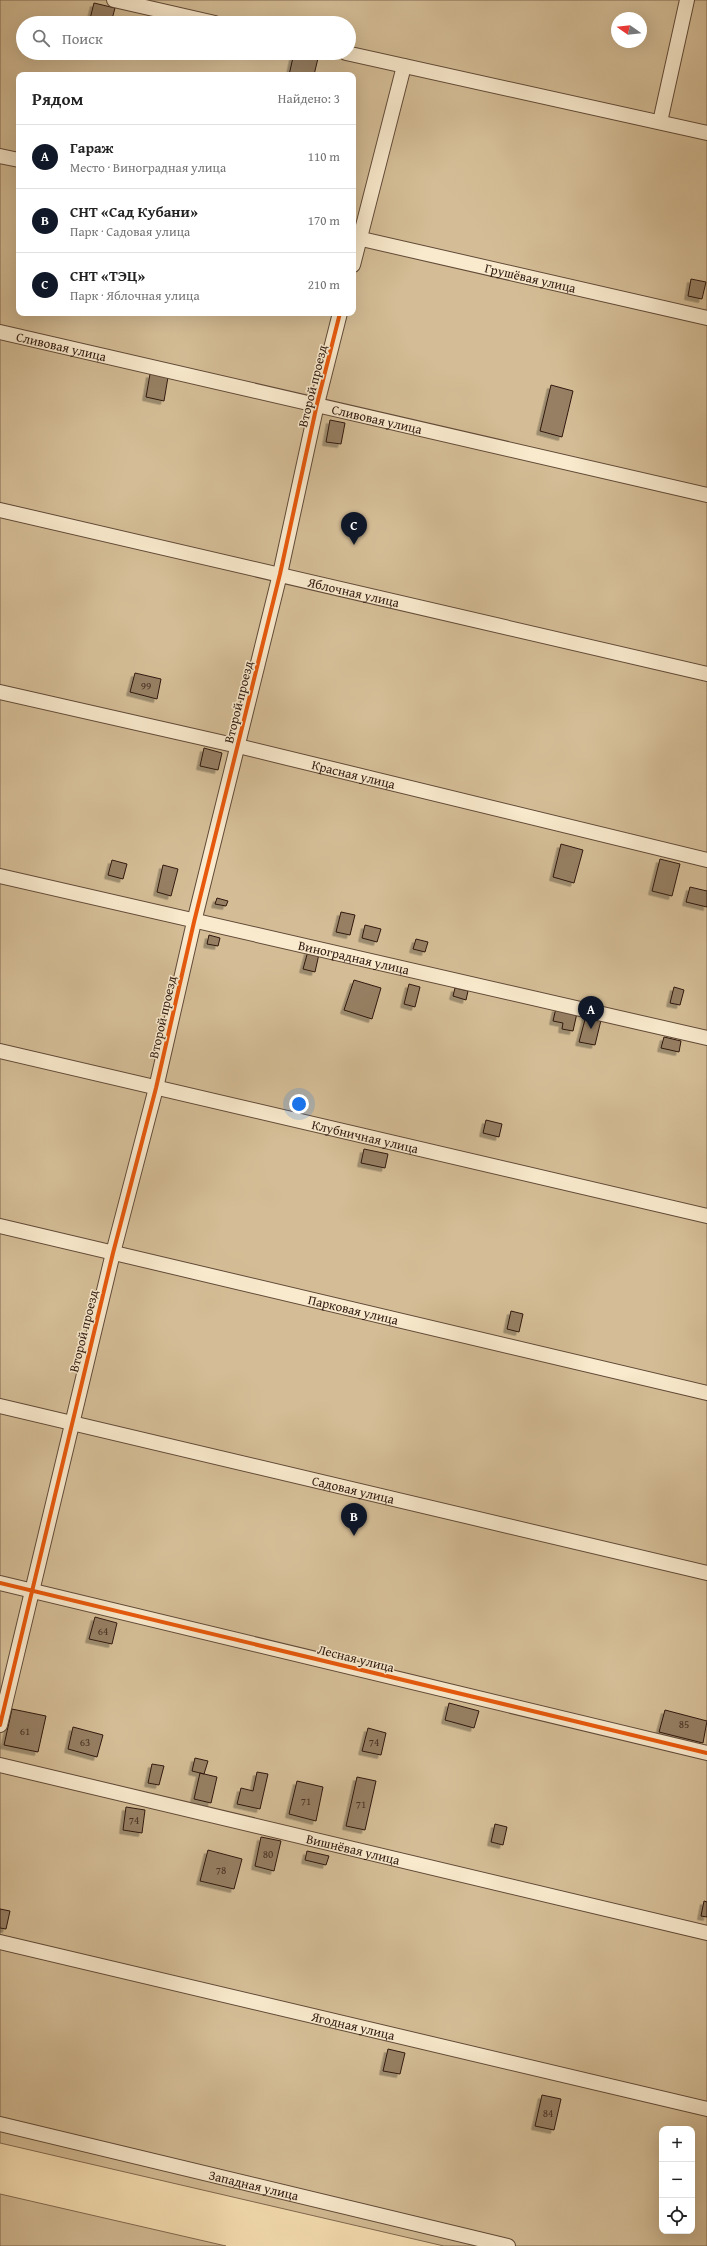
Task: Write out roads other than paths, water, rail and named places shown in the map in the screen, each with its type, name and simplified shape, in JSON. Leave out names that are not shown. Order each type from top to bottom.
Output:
[{"type":"street","points":[[114,0],[184,16]]},
{"type":"street","points":[[660,122],[687,0]]},
{"type":"street","points":[[356,55],[707,133]]},
{"type":"street","points":[[356,238],[404,66]]},
{"type":"street","points":[[0,156],[16,159]]},
{"type":"street","name":"Грушёвая улица","points":[[356,238],[707,318]]},
{"type":"street","name":"Второй проезд","points":[[0,1725],[71,1423],[156,1088],[194,922],[280,574],[317,404],[339,316]]},
{"type":"street","name":"Сливовая улица","points":[[0,332],[707,495]]},
{"type":"street","name":"Яблочная улица","points":[[0,510],[707,674]]},
{"type":"street","name":"Красная улица","points":[[0,692],[238,746],[707,860]]},
{"type":"street","name":"Виноградная улица","points":[[0,876],[194,922],[707,1038]]},
{"type":"street","name":"Клубничная улица","points":[[0,1051],[707,1216]]},
{"type":"street","name":"Парковая улица","points":[[0,1226],[707,1393]]},
{"type":"street","name":"Садовая улица","points":[[0,1406],[707,1574]]},
{"type":"street","name":"Лесная улица","points":[[0,1583],[707,1753]]},
{"type":"street","name":"Вишнёвая улица","points":[[0,1765],[707,1933]]},
{"type":"street","name":"Ягодная улица","points":[[0,1942],[707,2110]]},
{"type":"street","name":"Западная улица","points":[[0,2124],[508,2246]]},
{"type":"place","name":"СНТ «ТЭЦ»","points":[[354,545]]},
{"type":"place","name":"Гараж","points":[[591,1029]]},
{"type":"place","name":"СНТ «Сад Кубани»","points":[[354,1536]]}]
